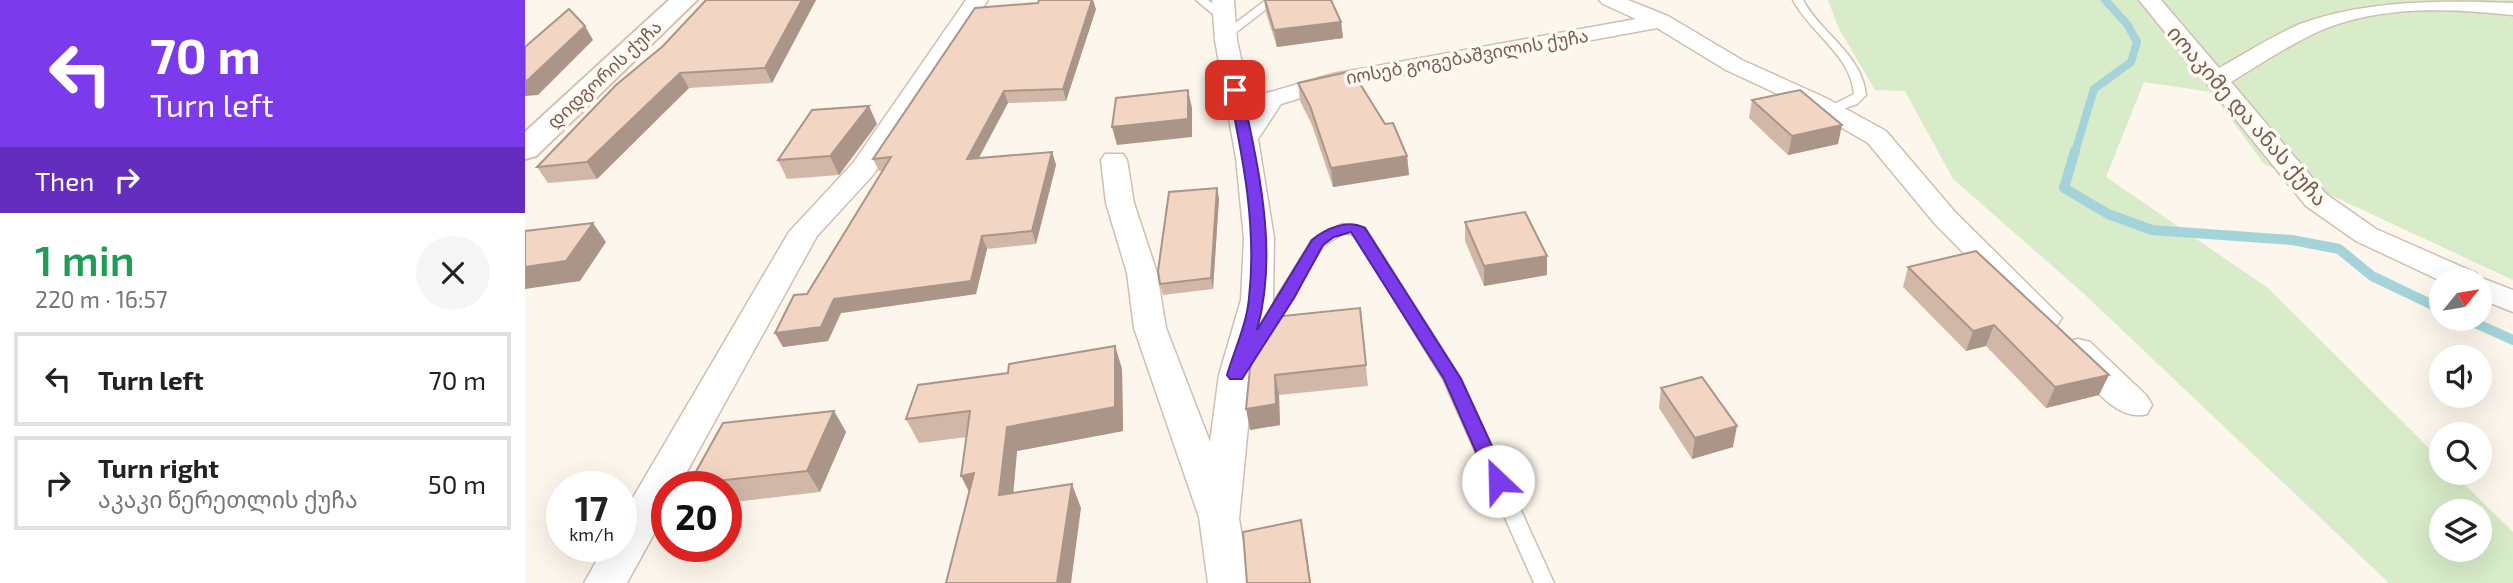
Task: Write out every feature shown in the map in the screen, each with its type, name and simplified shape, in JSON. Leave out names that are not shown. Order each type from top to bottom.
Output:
[{"type":"street","name":"დიდგორის ქუჩა","points":[[525,149],[684,0]]},
{"type":"street","points":[[605,583],[804,232],[863,169],[977,0]]},
{"type":"street","points":[[1610,0],[1660,21],[1734,65],[1877,137],[1945,218],[2134,405]]},
{"type":"street","name":"იოაკიმე და ანას ქუჩა","points":[[2150,0],[2316,200],[2366,235],[2439,268]]},
{"type":"street","points":[[2215,81],[2311,27],[2382,6],[2490,4],[2513,9]]},
{"type":"street","points":[[1219,519],[1236,375],[1257,300],[1259,238],[1224,18]]},
{"type":"street","name":"იოსებ გოგებაშვილის ქუჩა","points":[[1245,139],[1272,99],[1333,81],[1660,21]]},
{"type":"street","points":[[1114,160],[1120,203],[1142,273],[1150,328],[1219,519],[1229,583]]},
{"type":"street","points":[[2492,292],[2513,302]]},
{"type":"lane","points":[[1201,0],[1224,18],[1273,0]]},
{"type":"lane","points":[[1798,0],[1812,25],[1848,62],[1860,81],[1860,95],[1828,110]]},
{"type":"lane","points":[[1236,375],[1286,298],[1317,243],[1342,228],[1360,231],[1452,379],[1543,583]]},
{"type":"green space","points":[[1828,0],[2513,0],[2513,280],[2264,164],[2211,92],[2144,82],[2106,177],[2268,288],[2429,448],[2429,485],[2465,485],[2479,499],[2429,499],[2429,562],[2492,562],[2492,511],[2513,532],[2513,583],[2389,583],[2082,292],[1953,179],[1905,91],[1875,90],[1838,27]]},
{"type":"building","points":[[706,0],[802,0],[765,68],[680,73],[587,162],[537,167],[616,85],[663,46]]},
{"type":"building","points":[[1039,0],[1092,0],[1063,89],[1004,91],[967,159],[1052,152],[1032,231],[982,236],[971,281],[834,299],[821,327],[775,333],[794,295],[807,294],[891,157],[873,159],[975,8],[1038,3]]},
{"type":"building","points":[[1265,0],[1331,0],[1341,22],[1274,30]]},
{"type":"building","points":[[569,9],[585,26],[525,81],[525,47]]},
{"type":"building","points":[[1352,71],[1385,124],[1393,123],[1407,156],[1331,168],[1310,106],[1298,83]]},
{"type":"building","points":[[1188,90],[1188,119],[1112,127],[1116,98]]},
{"type":"building","points":[[1800,90],[1842,125],[1792,136],[1752,100]]},
{"type":"building","points":[[869,106],[830,156],[778,160],[812,110]]},
{"type":"building","points":[[1217,188],[1211,278],[1160,284],[1158,271],[1169,192]]},
{"type":"building","points":[[1525,212],[1547,256],[1484,266],[1465,222]]},
{"type":"building","points":[[593,223],[566,261],[525,267],[525,231]]},
{"type":"building","points":[[1976,251],[2109,375],[2055,387],[1994,325],[1973,331],[1908,267]]},
{"type":"building","points":[[1360,308],[1366,365],[1275,375],[1276,404],[1246,409],[1250,368],[1273,312],[1274,317]]},
{"type":"building","points":[[1115,346],[1115,407],[1007,427],[999,495],[1072,484],[1057,583],[946,583],[974,473],[961,476],[970,411],[906,419],[918,385],[1008,373],[1009,364]]},
{"type":"building","points":[[1702,377],[1737,426],[1695,438],[1661,388]]},
{"type":"building","points":[[834,411],[807,471],[742,478],[742,471],[696,471],[723,423]]},
{"type":"building","points":[[1301,520],[1310,583],[1247,583],[1243,532]]},
{"type":"waterway","points":[[2075,152],[2094,89],[2131,62],[2137,42],[2127,24],[2105,0]]},
{"type":"waterway","points":[[2075,151],[2064,188],[2108,214],[2152,230],[2292,240],[2339,249],[2372,276],[2429,303]]},
{"type":"waterway","points":[[2492,331],[2513,340]]},
{"type":"route","points":[[1235,90],[1249,158],[1259,238],[1257,300],[1236,375],[1286,298],[1317,243],[1328,233],[1353,227],[1360,231],[1452,379],[1498,481]]}]
